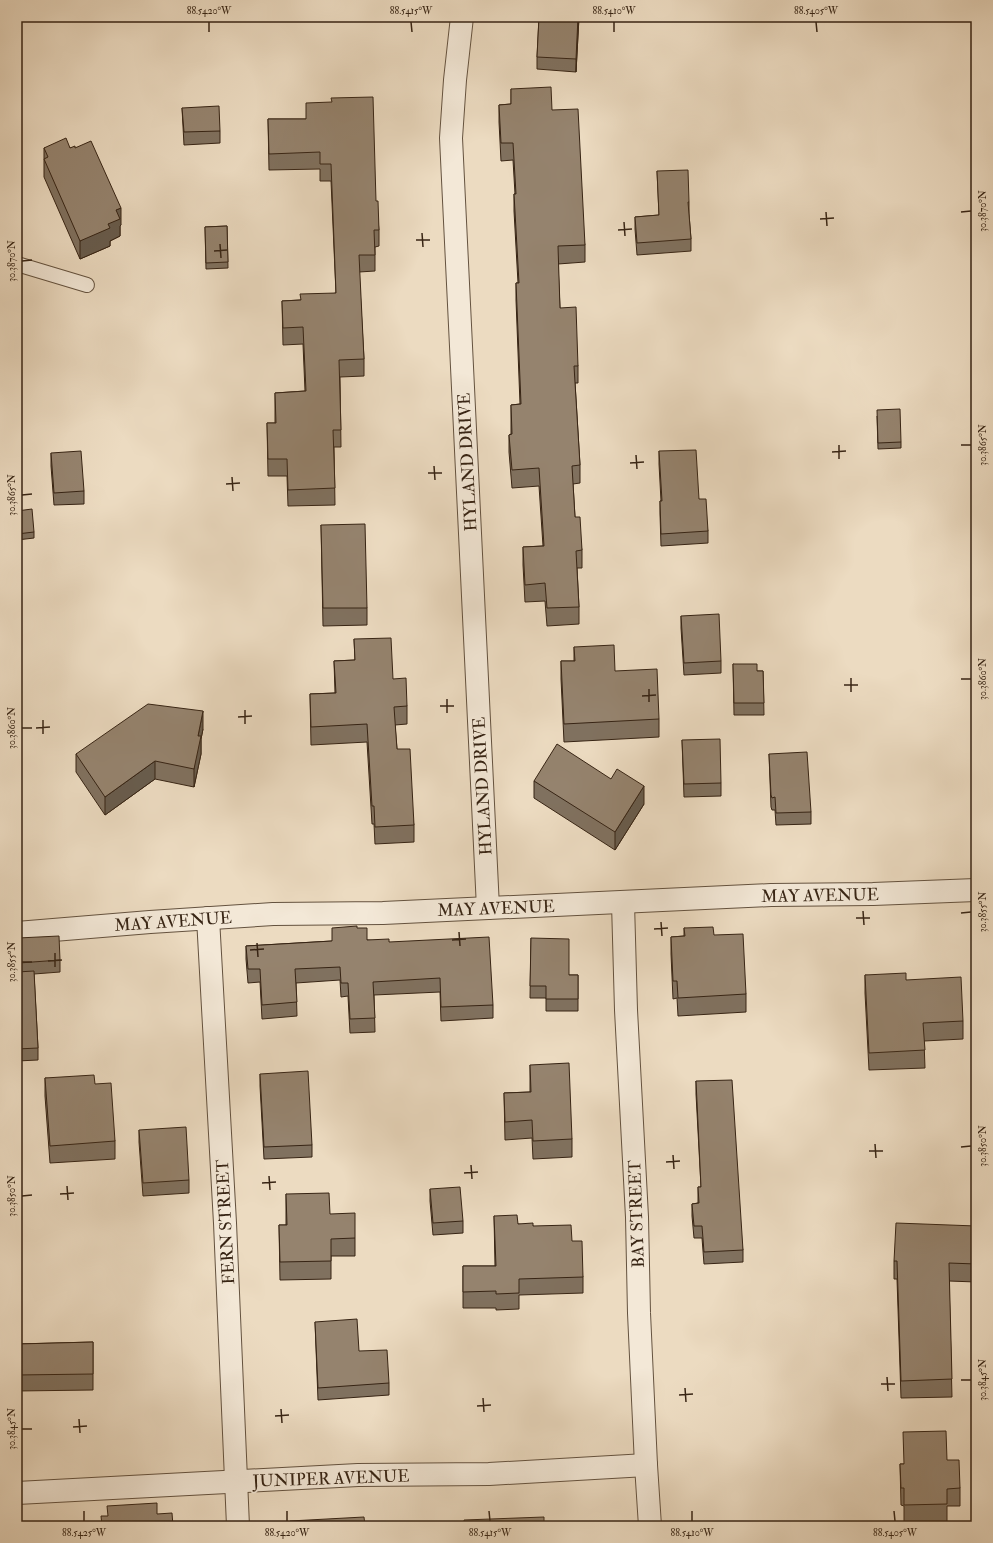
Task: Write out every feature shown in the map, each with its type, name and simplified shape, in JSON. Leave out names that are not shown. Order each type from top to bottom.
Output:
[{"type":"street","name":"HYLAND DRIVE","points":[[462,17],[455,80],[451,138],[488,908]]},
{"type":"street","name":"MAY AVENUE","points":[[17,933],[273,914],[383,913],[770,895],[873,894],[976,890]]},
{"type":"street","name":"BAY STREET","points":[[623,902],[626,1010],[637,1217],[639,1312],[650,1526]]},
{"type":"street","name":"FERN STREET","points":[[208,918],[225,1223],[238,1526]]},
{"type":"street","name":"JUNIPER AVENUE","points":[[17,1493],[358,1475],[489,1474],[646,1466]]},
{"type":"lane","points":[[17,264],[87,285]]},
{"type":"building","points":[[539,17],[578,17],[576,59],[537,57]]},
{"type":"building","points":[[551,87],[552,110],[578,109],[585,245],[558,246],[560,308],[576,307],[578,366],[574,366],[580,465],[572,466],[575,517],[580,517],[582,550],[576,551],[579,607],[547,608],[545,583],[525,585],[523,547],[544,546],[539,468],[512,470],[509,435],[512,434],[511,405],[521,404],[516,283],[519,283],[514,194],[516,194],[513,143],[501,143],[499,105],[511,104],[511,89]]},
{"type":"building","points":[[373,97],[376,201],[378,201],[379,230],[374,230],[375,255],[359,255],[364,359],[339,360],[341,430],[333,430],[335,488],[288,490],[287,459],[268,459],[267,423],[276,423],[275,393],[306,391],[303,327],[283,328],[282,301],[301,300],[300,294],[336,293],[331,164],[320,164],[320,152],[269,154],[268,119],[306,119],[306,103],[332,102],[331,98]]},
{"type":"building","points":[[219,106],[220,131],[184,132],[182,108]]},
{"type":"building","points":[[66,138],[70,148],[75,146],[75,148],[91,141],[121,208],[116,210],[120,219],[108,224],[110,228],[80,241],[44,159],[48,157],[44,148]]},
{"type":"building","points":[[688,170],[688,202],[691,239],[637,243],[635,217],[659,215],[657,171]]},
{"type":"building","points":[[227,226],[228,262],[206,263],[205,227]]},
{"type":"building","points":[[900,409],[901,442],[878,443],[877,410]]},
{"type":"building","points":[[696,450],[699,499],[706,499],[708,531],[661,534],[660,501],[662,501],[659,451]]},
{"type":"building","points":[[81,451],[84,491],[54,493],[51,453]]},
{"type":"building","points":[[32,509],[34,532],[17,534],[17,511]]},
{"type":"building","points":[[365,524],[367,608],[323,608],[321,525]]},
{"type":"building","points":[[719,614],[721,661],[684,663],[681,616]]},
{"type":"building","points":[[391,638],[393,679],[406,678],[407,706],[394,707],[397,749],[410,749],[414,825],[375,827],[374,806],[372,806],[367,724],[311,727],[310,694],[336,693],[334,661],[355,660],[354,639]]},
{"type":"building","points":[[614,645],[615,671],[657,669],[659,719],[564,724],[561,661],[575,661],[574,647]]},
{"type":"building","points":[[733,664],[757,664],[757,671],[763,671],[764,703],[734,703]]},
{"type":"building","points":[[148,704],[203,711],[198,736],[201,736],[194,769],[155,761],[105,797],[76,754]]},
{"type":"building","points":[[720,739],[721,783],[684,784],[682,740]]},
{"type":"building","points":[[557,744],[611,779],[617,769],[644,786],[615,832],[534,781]]},
{"type":"building","points":[[972,746],[976,746],[976,810],[975,810]]},
{"type":"building","points":[[807,752],[811,812],[776,813],[775,797],[772,798],[771,795],[769,754]]},
{"type":"building","points":[[357,926],[357,928],[367,928],[367,940],[389,939],[389,942],[489,937],[493,1005],[441,1007],[440,978],[373,982],[375,1018],[350,1019],[348,983],[341,983],[340,967],[295,969],[297,1002],[262,1005],[260,969],[248,969],[246,946],[332,941],[332,928]]},
{"type":"building","points":[[713,927],[714,935],[743,934],[746,994],[678,998],[677,981],[673,981],[671,937],[685,936],[684,928]]},
{"type":"building","points":[[59,936],[60,960],[19,963],[18,938]]},
{"type":"building","points":[[531,938],[569,939],[569,975],[578,975],[578,999],[546,999],[546,986],[530,986]]},
{"type":"building","points":[[34,971],[38,1048],[17,1049],[17,972]]},
{"type":"building","points":[[906,973],[906,980],[961,977],[963,1021],[923,1023],[925,1050],[869,1053],[865,975]]},
{"type":"building","points":[[569,1063],[572,1139],[533,1141],[532,1120],[505,1122],[504,1093],[531,1092],[530,1065]]},
{"type":"building","points":[[308,1071],[312,1145],[264,1147],[260,1074]]},
{"type":"building","points":[[94,1075],[95,1084],[111,1083],[115,1141],[50,1146],[45,1078]]},
{"type":"building","points":[[732,1080],[743,1250],[704,1252],[702,1226],[694,1226],[692,1204],[699,1203],[698,1187],[701,1187],[696,1081]]},
{"type":"building","points":[[186,1127],[189,1180],[143,1183],[139,1130]]},
{"type":"building","points":[[460,1187],[463,1221],[433,1223],[430,1189]]},
{"type":"building","points":[[329,1193],[330,1214],[355,1213],[355,1238],[331,1239],[331,1261],[280,1262],[279,1225],[287,1225],[286,1194]]},
{"type":"building","points":[[517,1215],[518,1224],[533,1223],[533,1226],[571,1225],[572,1241],[582,1241],[583,1277],[519,1279],[519,1293],[496,1294],[496,1291],[463,1292],[463,1266],[496,1266],[494,1216]]},
{"type":"building","points":[[896,1223],[976,1226],[976,1264],[949,1263],[952,1379],[901,1381],[897,1261],[894,1261]]},
{"type":"building","points":[[357,1319],[359,1351],[387,1350],[389,1383],[318,1388],[315,1322]]},
{"type":"building","points":[[93,1342],[93,1374],[17,1375],[17,1344]]},
{"type":"building","points":[[946,1431],[947,1460],[959,1460],[960,1488],[947,1489],[947,1504],[904,1505],[904,1488],[901,1488],[900,1464],[904,1464],[903,1432]]},
{"type":"building","points":[[157,1503],[157,1514],[172,1513],[173,1526],[102,1526],[101,1516],[108,1516],[107,1506]]},
{"type":"building","points":[[364,1517],[365,1526],[290,1526],[290,1521]]},
{"type":"building","points":[[544,1517],[544,1526],[464,1526],[464,1520]]}]
